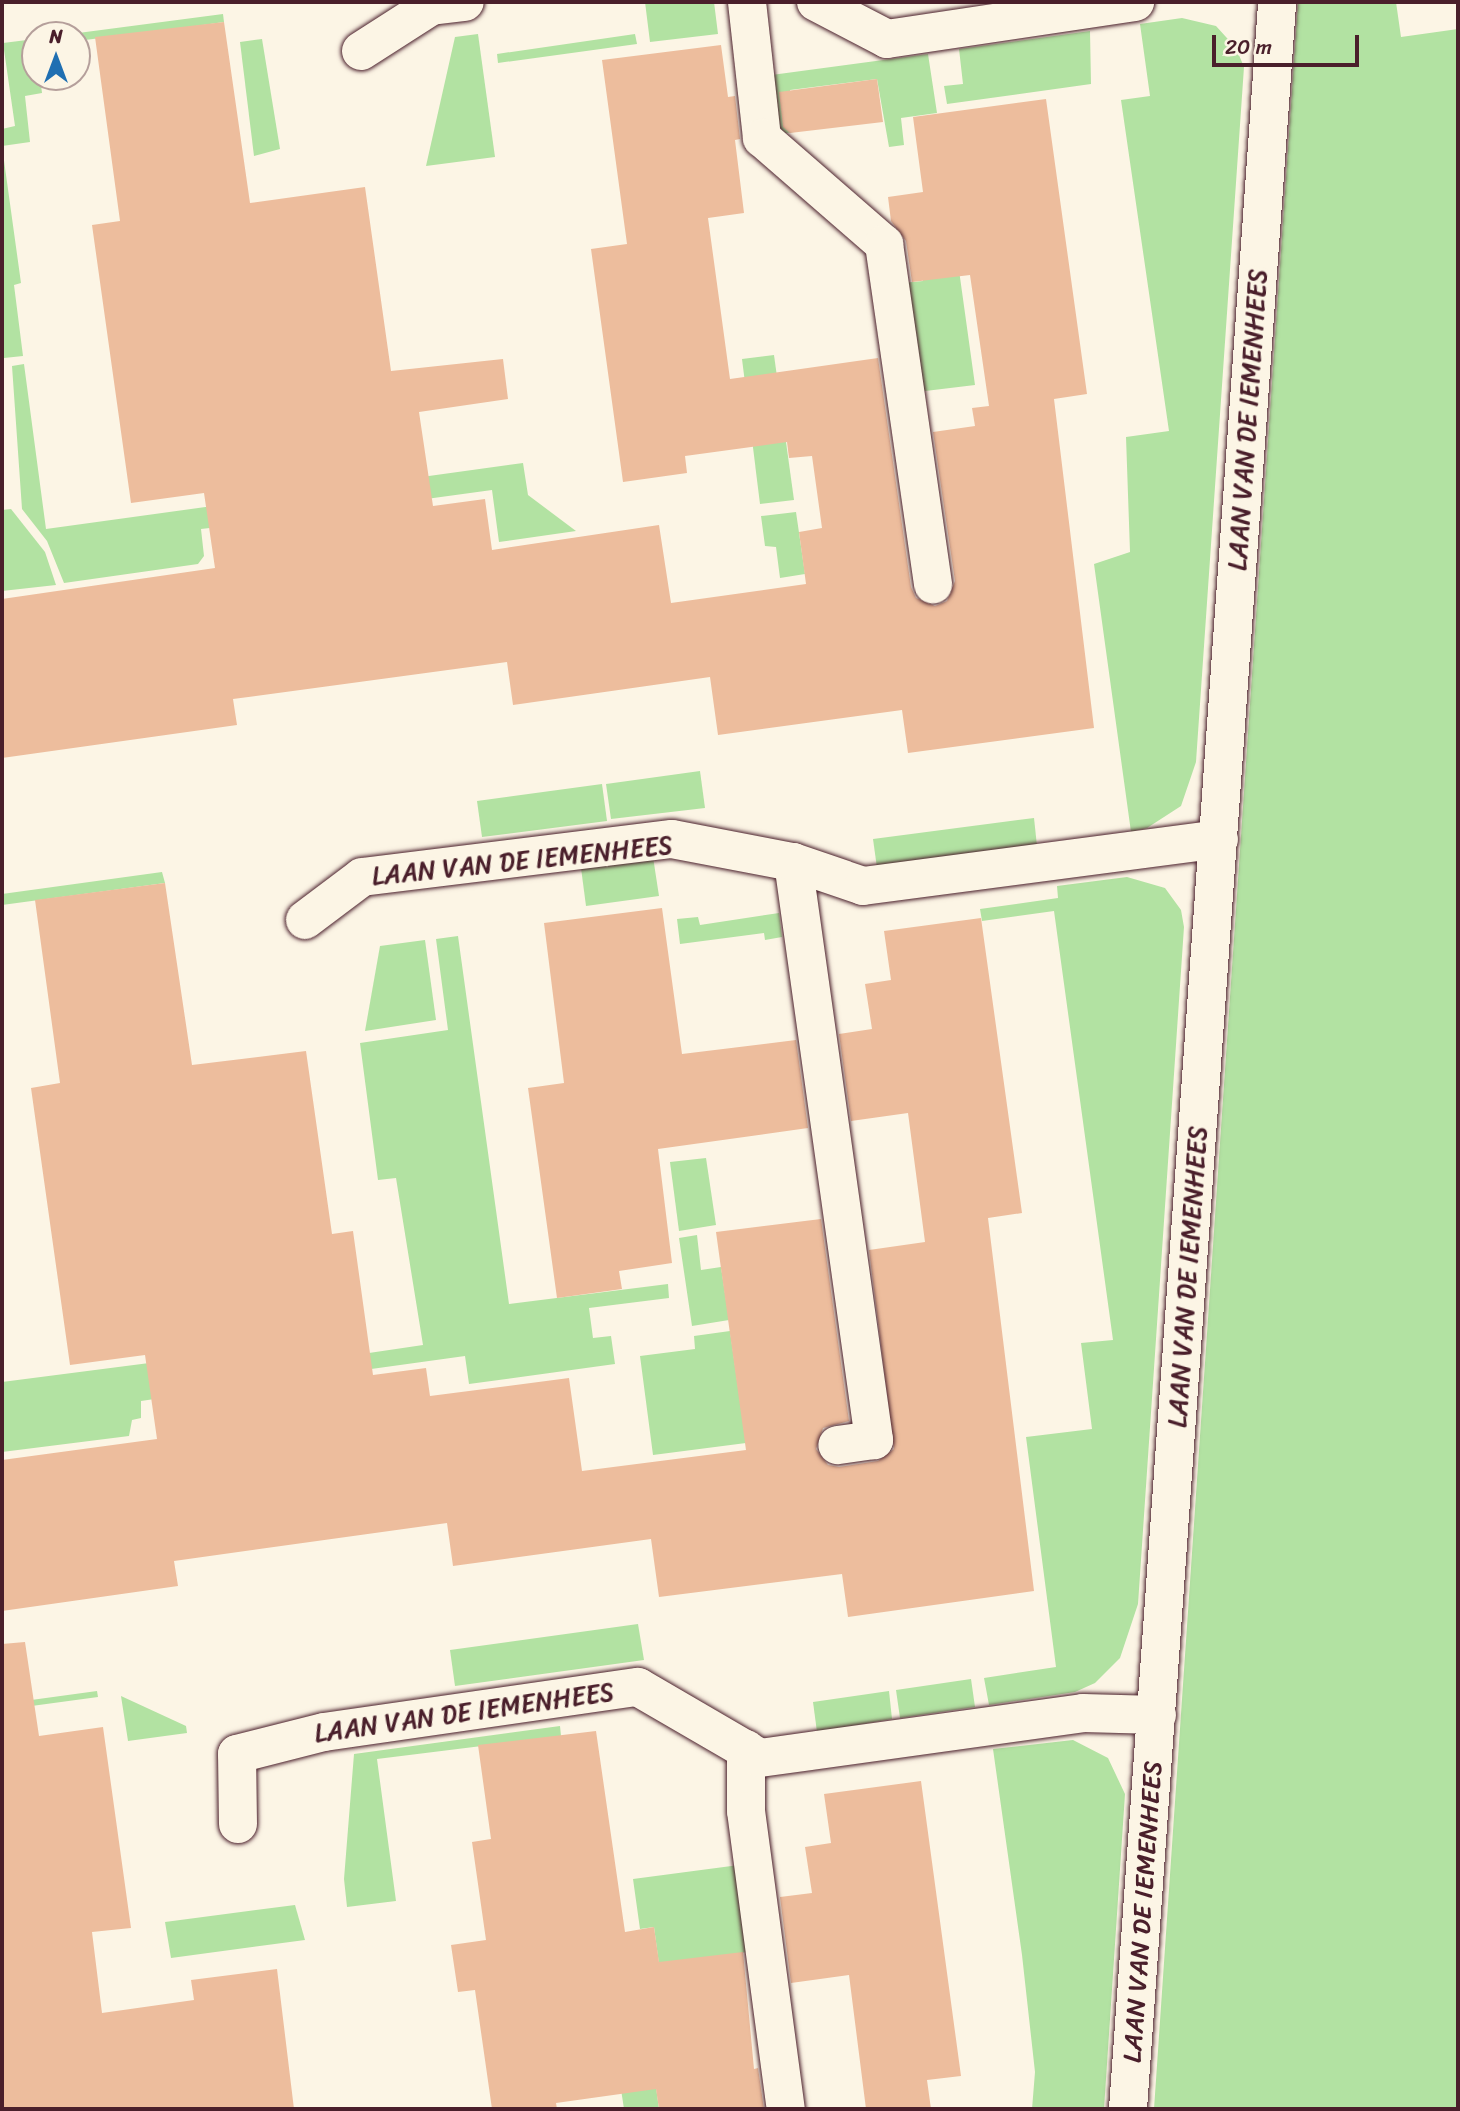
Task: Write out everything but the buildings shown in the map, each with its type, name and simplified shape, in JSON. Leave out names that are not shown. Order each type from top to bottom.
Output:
[{"type":"street","points":[[361,51],[431,6],[465,2]]},
{"type":"street","points":[[747,2],[762,138],[884,244],[933,584]]},
{"type":"street","points":[[816,2],[887,39],[1135,2]]},
{"type":"street","name":"LAAN VAN DE IEMENHEES","points":[[1128,2109],[1277,2]]},
{"type":"street","name":"LAAN VAN DE IEMENHEES","points":[[305,920],[362,877],[664,840],[793,862],[863,886],[1219,839]]},
{"type":"street","points":[[793,862],[874,1440],[836,1446]]},
{"type":"street","name":"LAAN VAN DE IEMENHEES","points":[[238,1824],[237,1754],[324,1731],[638,1687],[760,1758],[1083,1713],[1157,1715]]},
{"type":"street","points":[[746,1749],[746,1811],[786,2109]]},
{"type":"green space","points":[[645,2],[714,2],[718,34],[650,42]]},
{"type":"green space","points":[[1298,2],[1396,2],[1401,37],[1458,29],[1458,2109],[1154,2109]]},
{"type":"green space","points":[[223,14],[224,22],[91,39],[91,31]]},
{"type":"green space","points":[[1182,18],[1216,26],[1236,48],[1244,67],[1196,762],[1181,806],[1147,828],[1131,832],[1094,564],[1130,552],[1126,437],[1169,431],[1121,100],[1150,96],[1140,24]]},
{"type":"green space","points":[[1090,31],[1091,84],[947,104],[944,86],[963,84],[959,49]]},
{"type":"green space","points":[[478,34],[495,157],[426,166],[455,37]]},
{"type":"green space","points":[[635,34],[637,44],[498,63],[497,54]]},
{"type":"green space","points":[[262,39],[280,149],[254,156],[240,42]]},
{"type":"green space","points":[[21,41],[21,91],[42,93],[25,96],[30,142],[2,146],[2,129],[15,126],[3,43]]},
{"type":"green space","points":[[928,54],[937,113],[901,118],[904,145],[889,147],[877,79],[790,90],[794,132],[772,135],[764,76]]},
{"type":"green space","points":[[2,146],[21,283],[14,285],[23,356],[4,358]]},
{"type":"green space","points":[[958,263],[975,385],[917,392],[902,283],[923,281],[921,268]]},
{"type":"green space","points":[[774,355],[794,500],[760,504],[742,359]]},
{"type":"green space","points":[[24,364],[46,529],[249,501],[253,523],[201,529],[204,556],[198,564],[64,583],[47,541],[22,509],[12,366]]},
{"type":"green space","points":[[523,463],[528,495],[576,531],[499,542],[492,490],[302,516],[299,494]]},
{"type":"green space","points":[[11,509],[45,552],[56,585],[2,591],[2,510]]},
{"type":"green space","points":[[796,512],[805,574],[780,578],[776,547],[765,546],[761,516]]},
{"type":"green space","points":[[700,771],[705,808],[611,819],[606,784]]},
{"type":"green space","points":[[602,784],[607,821],[482,837],[477,801]]},
{"type":"green space","points":[[1034,818],[1037,846],[877,868],[873,839]]},
{"type":"green space","points":[[653,857],[659,896],[586,906],[581,868]]},
{"type":"green space","points":[[162,872],[165,883],[2,905],[2,894]]},
{"type":"green space","points":[[1127,877],[1165,888],[1181,910],[1184,927],[1138,1604],[1120,1658],[1095,1683],[1075,1692],[989,1705],[984,1678],[1056,1667],[1026,1437],[1092,1429],[1081,1343],[1113,1340],[1054,911],[982,921],[980,909],[1058,898],[1057,886]]},
{"type":"green space","points":[[779,913],[782,937],[765,940],[764,933],[680,944],[677,919],[698,917],[700,925]]},
{"type":"green space","points":[[458,936],[509,1304],[668,1284],[669,1298],[589,1308],[593,1338],[611,1336],[615,1364],[469,1384],[465,1356],[242,1387],[241,1372],[423,1345],[396,1178],[378,1180],[360,1043],[448,1030],[436,939]]},
{"type":"green space","points":[[425,940],[436,1020],[365,1031],[380,946]]},
{"type":"green space","points":[[706,1158],[716,1225],[679,1231],[670,1162]]},
{"type":"green space","points":[[697,1235],[701,1270],[721,1267],[729,1320],[692,1326],[679,1238]]},
{"type":"green space","points":[[730,1331],[746,1443],[653,1455],[640,1356],[695,1349],[694,1336]]},
{"type":"green space","points":[[188,1358],[195,1393],[141,1401],[141,1418],[132,1420],[129,1436],[2,1452],[2,1382]]},
{"type":"green space","points":[[638,1624],[644,1660],[455,1686],[450,1650]]},
{"type":"green space","points":[[971,1679],[975,1707],[900,1718],[896,1690]]},
{"type":"green space","points":[[97,1691],[98,1697],[2,1710],[2,1704]]},
{"type":"green space","points":[[889,1691],[892,1719],[817,1732],[813,1702]]},
{"type":"green space","points":[[121,1696],[186,1726],[187,1733],[128,1741]]},
{"type":"green space","points":[[560,1726],[561,1736],[377,1759],[396,1901],[347,1907],[344,1879],[354,1754]]},
{"type":"green space","points":[[1073,1740],[1108,1758],[1125,1794],[1104,2109],[1032,2109],[1035,2072],[1022,1955],[993,1749]]},
{"type":"green space","points":[[739,1865],[748,1952],[659,1964],[654,1927],[640,1929],[633,1879]]},
{"type":"green space","points":[[295,1905],[305,1940],[171,1958],[165,1922]]},
{"type":"green space","points":[[652,2058],[659,2109],[624,2109],[617,2063]]}]
